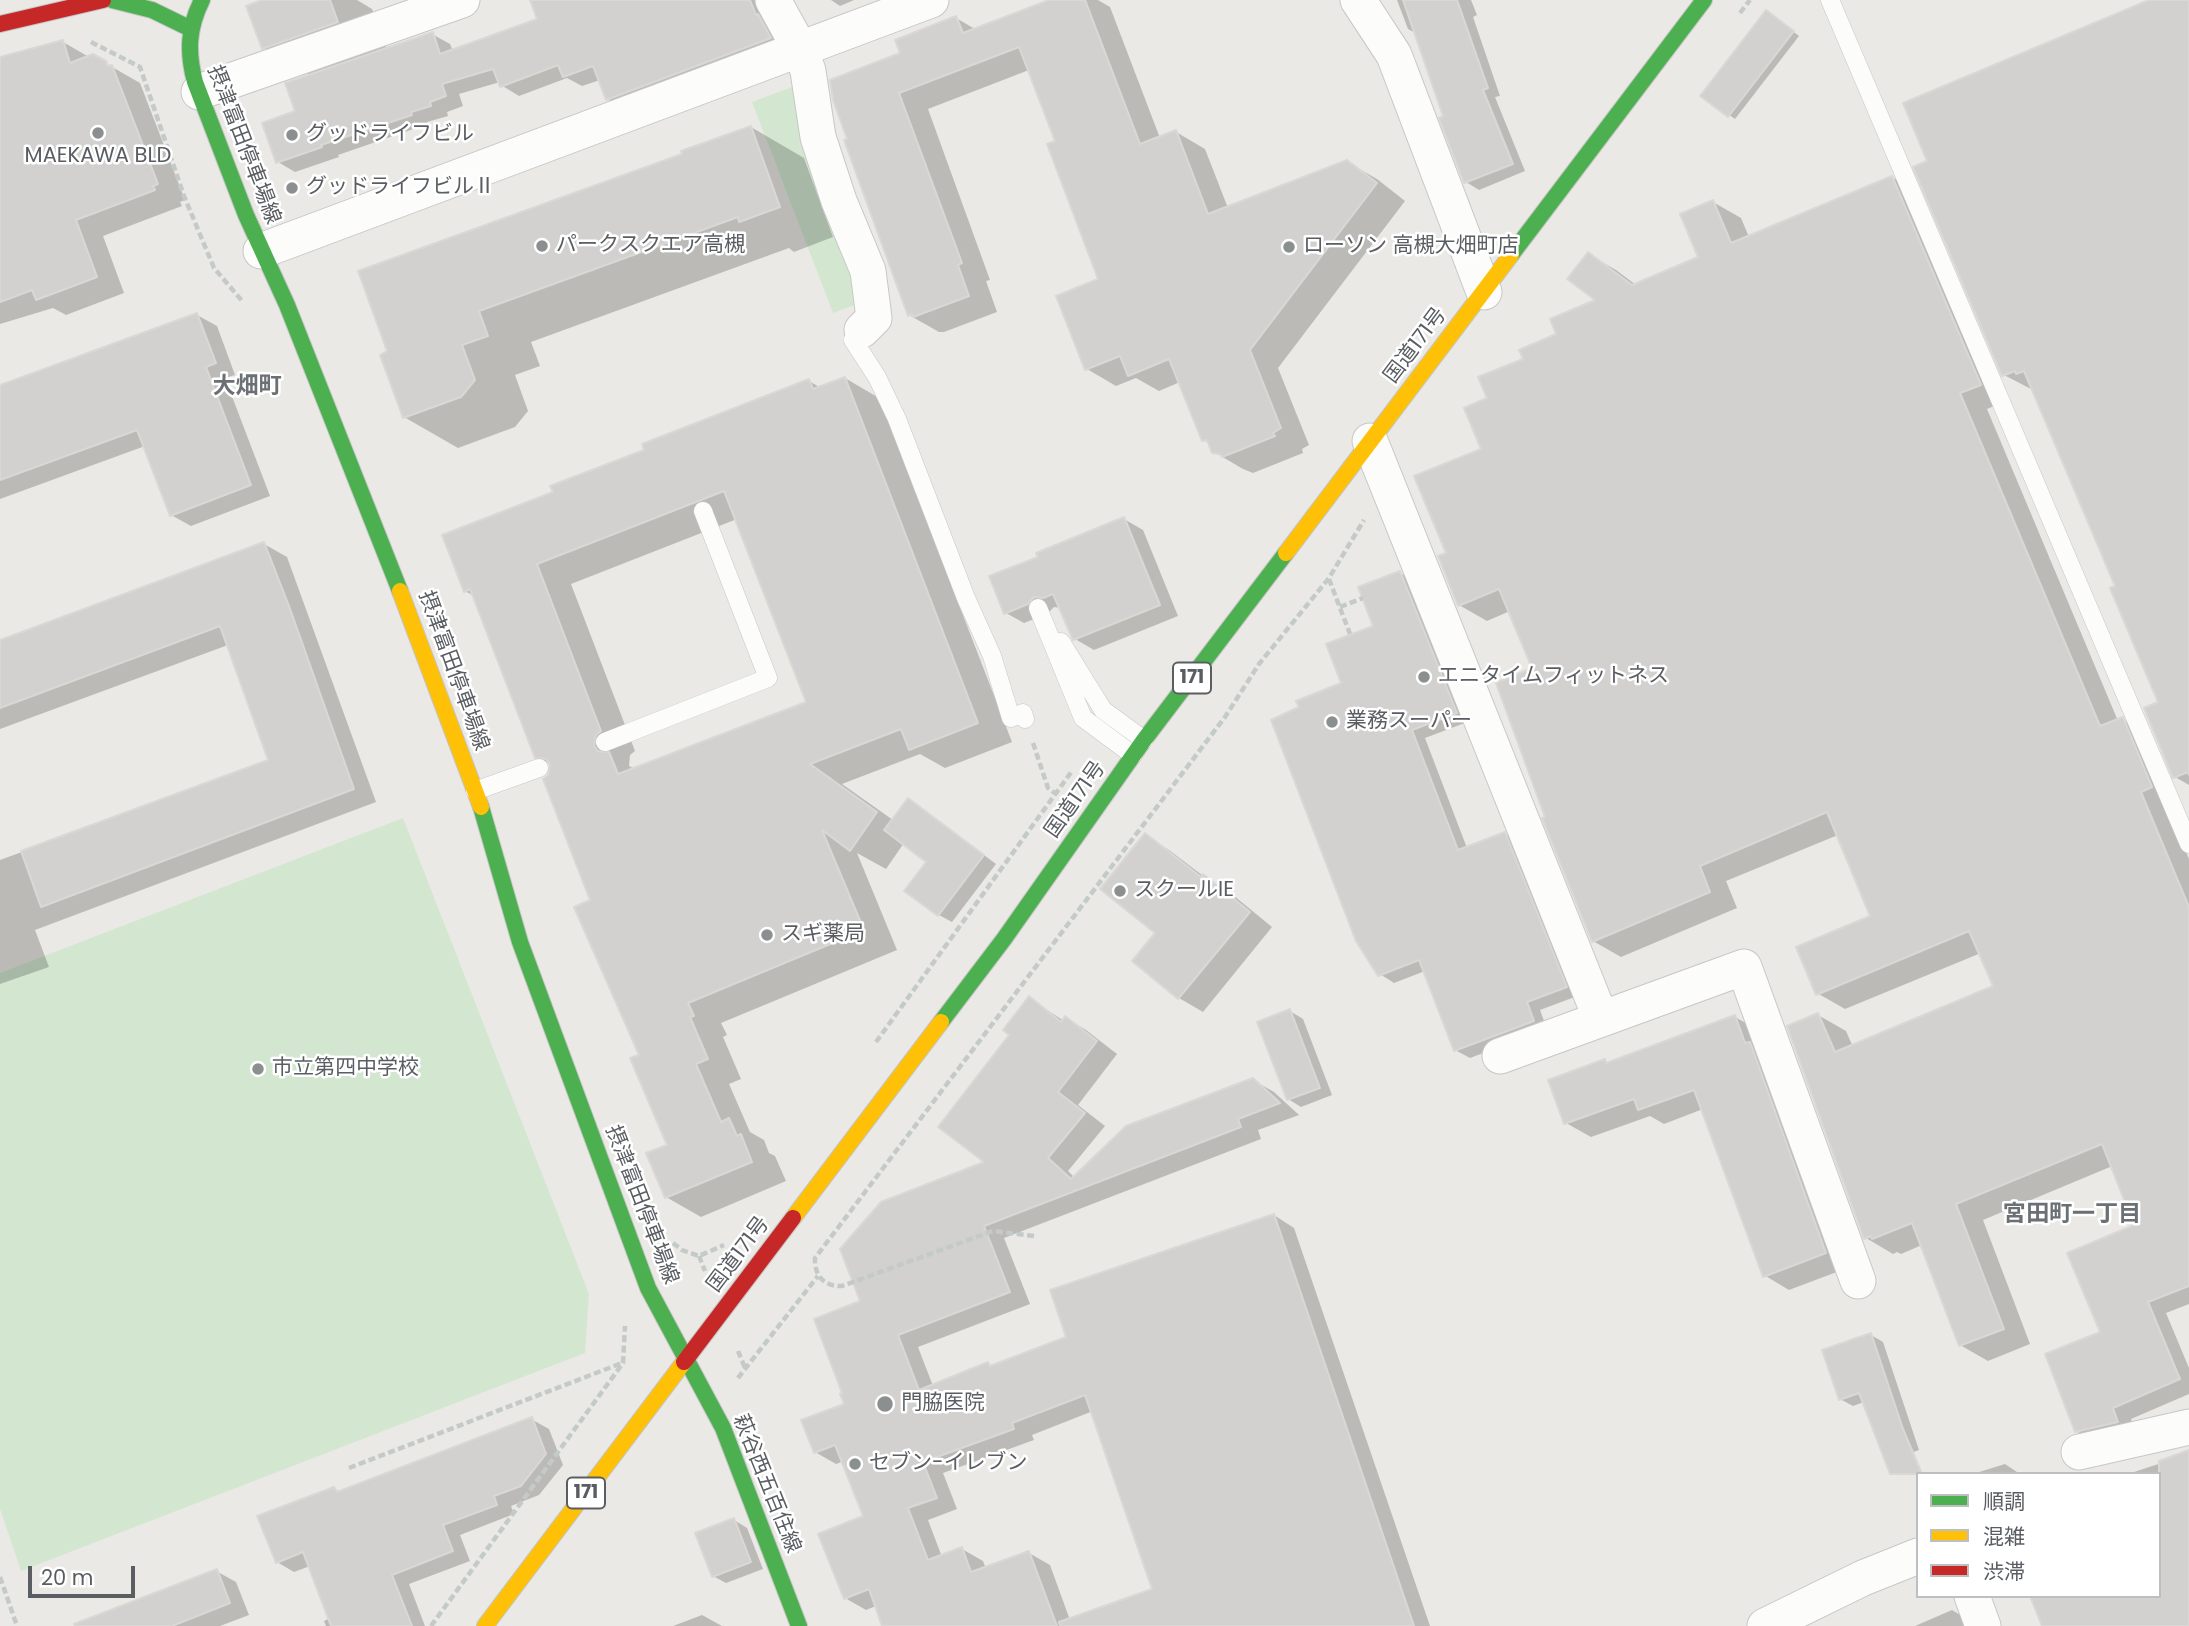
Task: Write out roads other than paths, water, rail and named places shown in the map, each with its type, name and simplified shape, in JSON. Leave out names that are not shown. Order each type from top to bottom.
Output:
[{"type":"main road","points":[[0,24],[119,0],[159,11],[189,28]]},
{"type":"main road","name":"摂津富田停車場線","points":[[202,0],[189,28],[189,60],[199,92],[261,251],[287,305],[348,455],[475,791],[520,942],[648,1288],[686,1360]]},
{"type":"main road","name":"国道171号","points":[[485,1626],[1004,939],[1144,740],[1703,0]]},
{"type":"main road","name":"萩谷西五百住線","points":[[686,1360],[723,1428],[799,1626]]},
{"type":"street","points":[[199,92],[462,0]]},
{"type":"street","points":[[773,0],[801,51],[808,71],[818,137],[827,168],[868,271],[874,318],[862,330]]},
{"type":"street","points":[[261,251],[801,51],[931,0]]},
{"type":"street","points":[[1358,0],[1394,55],[1483,292]]},
{"type":"street","points":[[1370,441],[1601,1019]]},
{"type":"street","points":[[1500,1056],[1744,967],[1858,1281]]},
{"type":"street","points":[[2080,1452],[2189,1427]]},
{"type":"street","points":[[1765,1626],[1863,1578],[1916,1557]]},
{"type":"street","points":[[1973,1598],[1983,1626]]},
{"type":"lane","points":[[1830,0],[2189,844]]},
{"type":"lane","points":[[862,330],[853,340],[877,377],[897,419],[963,591],[992,656],[1011,718],[1023,713],[1025,719]]},
{"type":"lane","points":[[605,742],[768,678],[703,512]]},
{"type":"lane","points":[[1133,755],[1083,718],[1041,614],[1103,710],[1144,740]]},
{"type":"lane","points":[[475,791],[538,768]]},
{"type":"place","name":"MAEKAWA BLD","points":[[98,133]]},
{"type":"place","name":"グッドライフビル","points":[[292,135]]},
{"type":"place","name":"グッドライフビルⅡ","points":[[292,188]]},
{"type":"place","name":"パークスクエア高槻","points":[[542,246]]},
{"type":"place","name":"ローソン 高槻大畑町店","points":[[1289,247]]},
{"type":"place","name":"エニタイムフィットネス","points":[[1424,677]]},
{"type":"place","name":"業務スーパー","points":[[1332,722]]},
{"type":"place","name":"スクールIE","points":[[1120,891]]},
{"type":"place","name":"スギ薬局","points":[[767,935]]},
{"type":"place","name":"市立第四中学校","points":[[258,1069]]},
{"type":"place","name":"門脇医院","points":[[885,1404]]},
{"type":"place","name":"セブン-イレブン","points":[[855,1464]]},
{"type":"district","name":"大畑町","points":[[247,387]]},
{"type":"district","name":"宮田町一丁目","points":[[2072,1215]]}]
